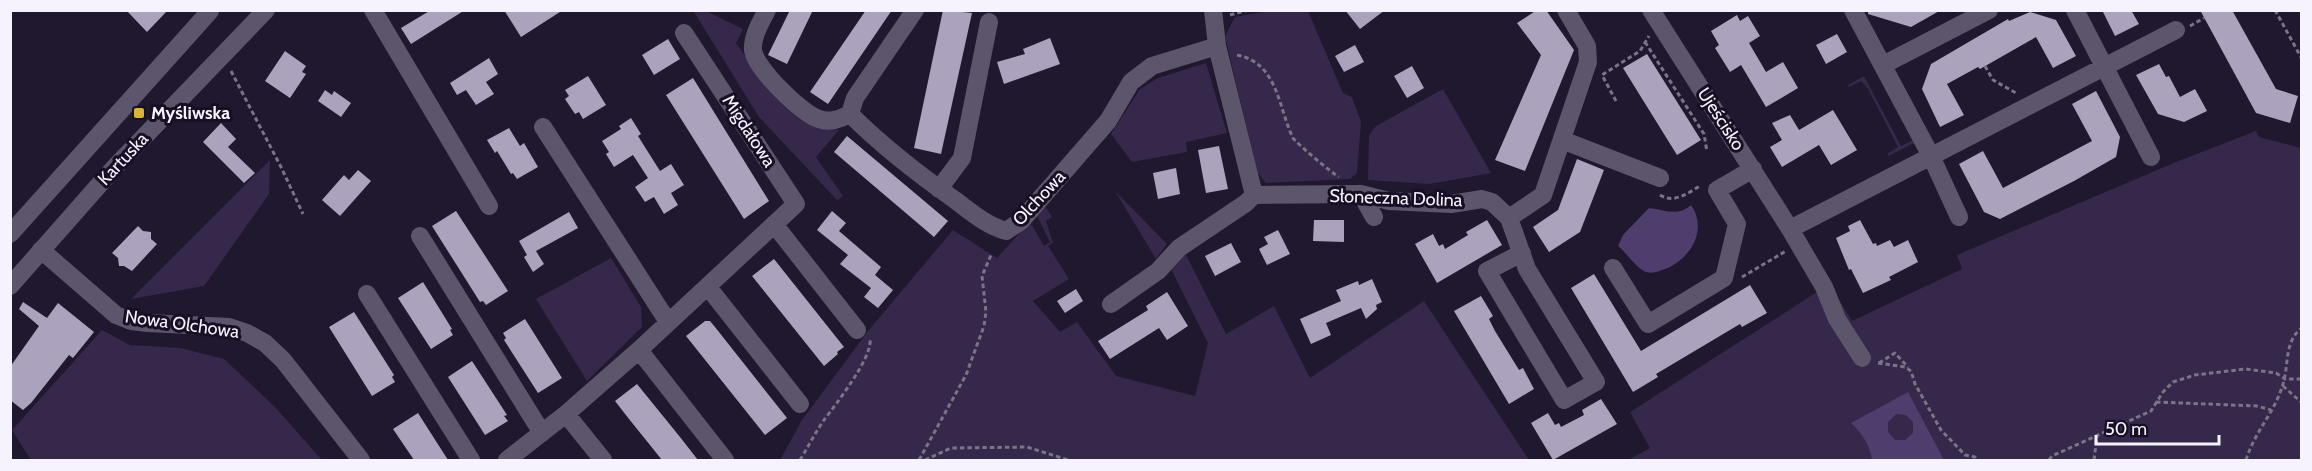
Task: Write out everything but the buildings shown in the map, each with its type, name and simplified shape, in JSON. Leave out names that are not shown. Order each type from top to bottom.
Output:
[{"type":"street","name":"Kartuska","points":[[10,286],[222,53],[266,10]]},
{"type":"street","points":[[373,10],[489,206]]},
{"type":"street","points":[[767,10],[758,30],[753,52],[769,76],[812,116],[829,121],[850,114],[855,98],[915,10]]},
{"type":"street","points":[[1522,253],[1487,271],[1564,400],[1596,382],[1527,269],[1522,253],[1509,218],[1543,195],[1588,62],[1587,46],[1566,10]]},
{"type":"street","name":"Ujeścisko","points":[[1651,10],[1754,169],[1824,287],[1837,319],[1872,361]]},
{"type":"street","points":[[1853,10],[1931,156],[1959,217]]},
{"type":"street","points":[[1883,65],[1989,10]]},
{"type":"street","points":[[2075,10],[2151,157]]},
{"type":"street","points":[[10,234],[210,11]]},
{"type":"street","points":[[1111,304],[1158,271],[1179,248],[1246,203],[1254,195],[1218,50],[1220,13]]},
{"type":"street","points":[[939,189],[962,158],[989,22]]},
{"type":"street","points":[[1790,229],[2185,27]]},
{"type":"street","name":"Migdałowa","points":[[507,460],[566,414],[639,350],[796,204],[684,33]]},
{"type":"street","name":"Olchowa","points":[[850,114],[939,189],[992,227],[1006,231],[1021,221],[1108,121],[1131,82],[1152,66],[1218,50]]},
{"type":"street","points":[[543,127],[668,322]]},
{"type":"street","points":[[1562,140],[1660,178]]},
{"type":"street","points":[[1613,268],[1648,324],[1724,278],[1737,224],[1717,190],[1754,169]]},
{"type":"street","name":"Słoneczna Dolina","points":[[1254,195],[1361,195],[1389,201],[1451,204],[1482,199],[1492,202],[1509,218]]},
{"type":"street","points":[[1361,195],[1374,217]]},
{"type":"street","points":[[774,224],[857,330]]},
{"type":"street","points":[[420,236],[542,433]]},
{"type":"street","name":"Nowa Olchowa","points":[[41,250],[116,315],[130,321],[229,327],[247,333],[265,343],[283,360],[361,460]]},
{"type":"street","points":[[708,287],[800,404]]},
{"type":"street","points":[[367,294],[471,460]]},
{"type":"street","points":[[639,350],[725,460]]},
{"type":"street","points":[[566,414],[603,460]]},
{"type":"path","points":[[1220,13],[1248,10]]},
{"type":"path","points":[[2275,10],[2301,59]]},
{"type":"path","points":[[2185,27],[2204,18]]},
{"type":"path","points":[[1616,100],[1602,75],[1640,51],[1652,32]]},
{"type":"path","points":[[1646,42],[1704,134],[1707,152]]},
{"type":"path","points":[[1218,50],[1248,57],[1257,64],[1274,83],[1294,141],[1304,147],[1334,175],[1355,187],[1361,195]]},
{"type":"path","points":[[222,53],[303,214]]},
{"type":"path","points":[[1985,66],[1993,80],[2012,89],[2027,106]]},
{"type":"path","points":[[1704,134],[1711,135]]},
{"type":"path","points":[[1660,178],[1658,189],[1661,196],[1668,199],[1685,195],[1705,182]]},
{"type":"path","points":[[1724,278],[1738,279],[1786,251]]},
{"type":"path","points":[[919,460],[966,375],[984,326],[986,312],[982,276],[991,255]]},
{"type":"path","points":[[2246,460],[2255,435],[2272,410],[2283,386],[2290,345],[2295,333],[2301,328]]},
{"type":"path","points":[[800,460],[852,382],[871,347],[867,335],[857,330]]},
{"type":"path","points":[[1872,361],[1895,353],[1911,371],[1915,384],[1941,430],[1965,455],[1978,460]]},
{"type":"path","points":[[1872,361],[1905,367],[1911,371]]},
{"type":"path","points":[[2049,460],[2052,456],[2151,411],[2163,392],[2174,382],[2195,375],[2246,369],[2276,373],[2284,379],[2301,379]]},
{"type":"path","points":[[2283,386],[2301,403]]},
{"type":"path","points":[[2156,402],[2257,406],[2272,410]]},
{"type":"path","points":[[2094,460],[2097,436]]},
{"type":"path","points":[[925,460],[951,448],[1016,447],[1027,447],[1068,460]]},
{"type":"shaded area","points":[[706,11],[743,29],[736,43],[769,89],[790,111],[811,125],[839,130],[816,157],[843,196],[837,200],[759,117],[694,12]]},
{"type":"shaded area","points":[[1268,11],[1308,11],[1343,93],[1352,97],[1361,122],[1357,173],[1350,179],[1266,183],[1257,172],[1225,36],[1235,17]]},
{"type":"shaded area","points":[[1206,63],[1227,133],[1186,142],[1187,152],[1132,162],[1111,134],[1140,89],[1158,78]]},
{"type":"shaded area","points":[[1864,76],[1901,146],[1913,140],[1914,143],[1889,156],[1887,154],[1898,147],[1868,89],[1861,81],[1849,87],[1848,85]]},
{"type":"shaded area","points":[[1443,89],[1491,173],[1430,184],[1368,180],[1369,135],[1376,126]]},
{"type":"shaded area","points":[[2256,131],[2259,137],[2301,148],[2301,460],[1628,460],[1650,448],[1630,412],[1820,290],[1834,329],[1859,367],[1869,361],[1835,305],[1823,273],[1852,321],[1962,269],[1957,255],[2176,162]]},
{"type":"shaded area","points":[[270,160],[269,194],[204,286],[131,299]]},
{"type":"shaded area","points":[[1115,191],[1167,244],[1156,259]]},
{"type":"shaded area","points":[[1691,205],[1696,214],[1697,233],[1689,251],[1674,264],[1656,272],[1646,272],[1618,246],[1623,235],[1649,208],[1676,212]]},
{"type":"shaded area","points":[[1045,206],[1052,217],[1046,221],[1053,243],[1048,246],[1069,279],[1033,301],[1060,332],[1077,322],[1116,376],[1195,396],[1208,343],[1169,265],[1184,251],[1226,334],[1274,306],[1310,378],[1424,301],[1529,460],[780,460],[802,420],[868,331],[953,230],[997,258],[1028,224],[1032,225],[1044,246],[1050,242],[1037,216]]},
{"type":"shaded area","points":[[611,258],[641,307],[642,327],[587,381],[536,299]]},
{"type":"shaded area","points":[[102,330],[130,345],[180,348],[224,359],[275,407],[322,460],[31,460],[12,430]]},
{"type":"shaded area","points":[[1908,392],[1944,460],[1872,460],[1865,440],[1851,423]],"holes":[[[1896,414],[1906,415],[1913,422],[1913,433],[1905,440],[1895,440],[1888,432],[1888,422]]]},
{"type":"place","name":"Myśliwska","points":[[139,113]]}]
